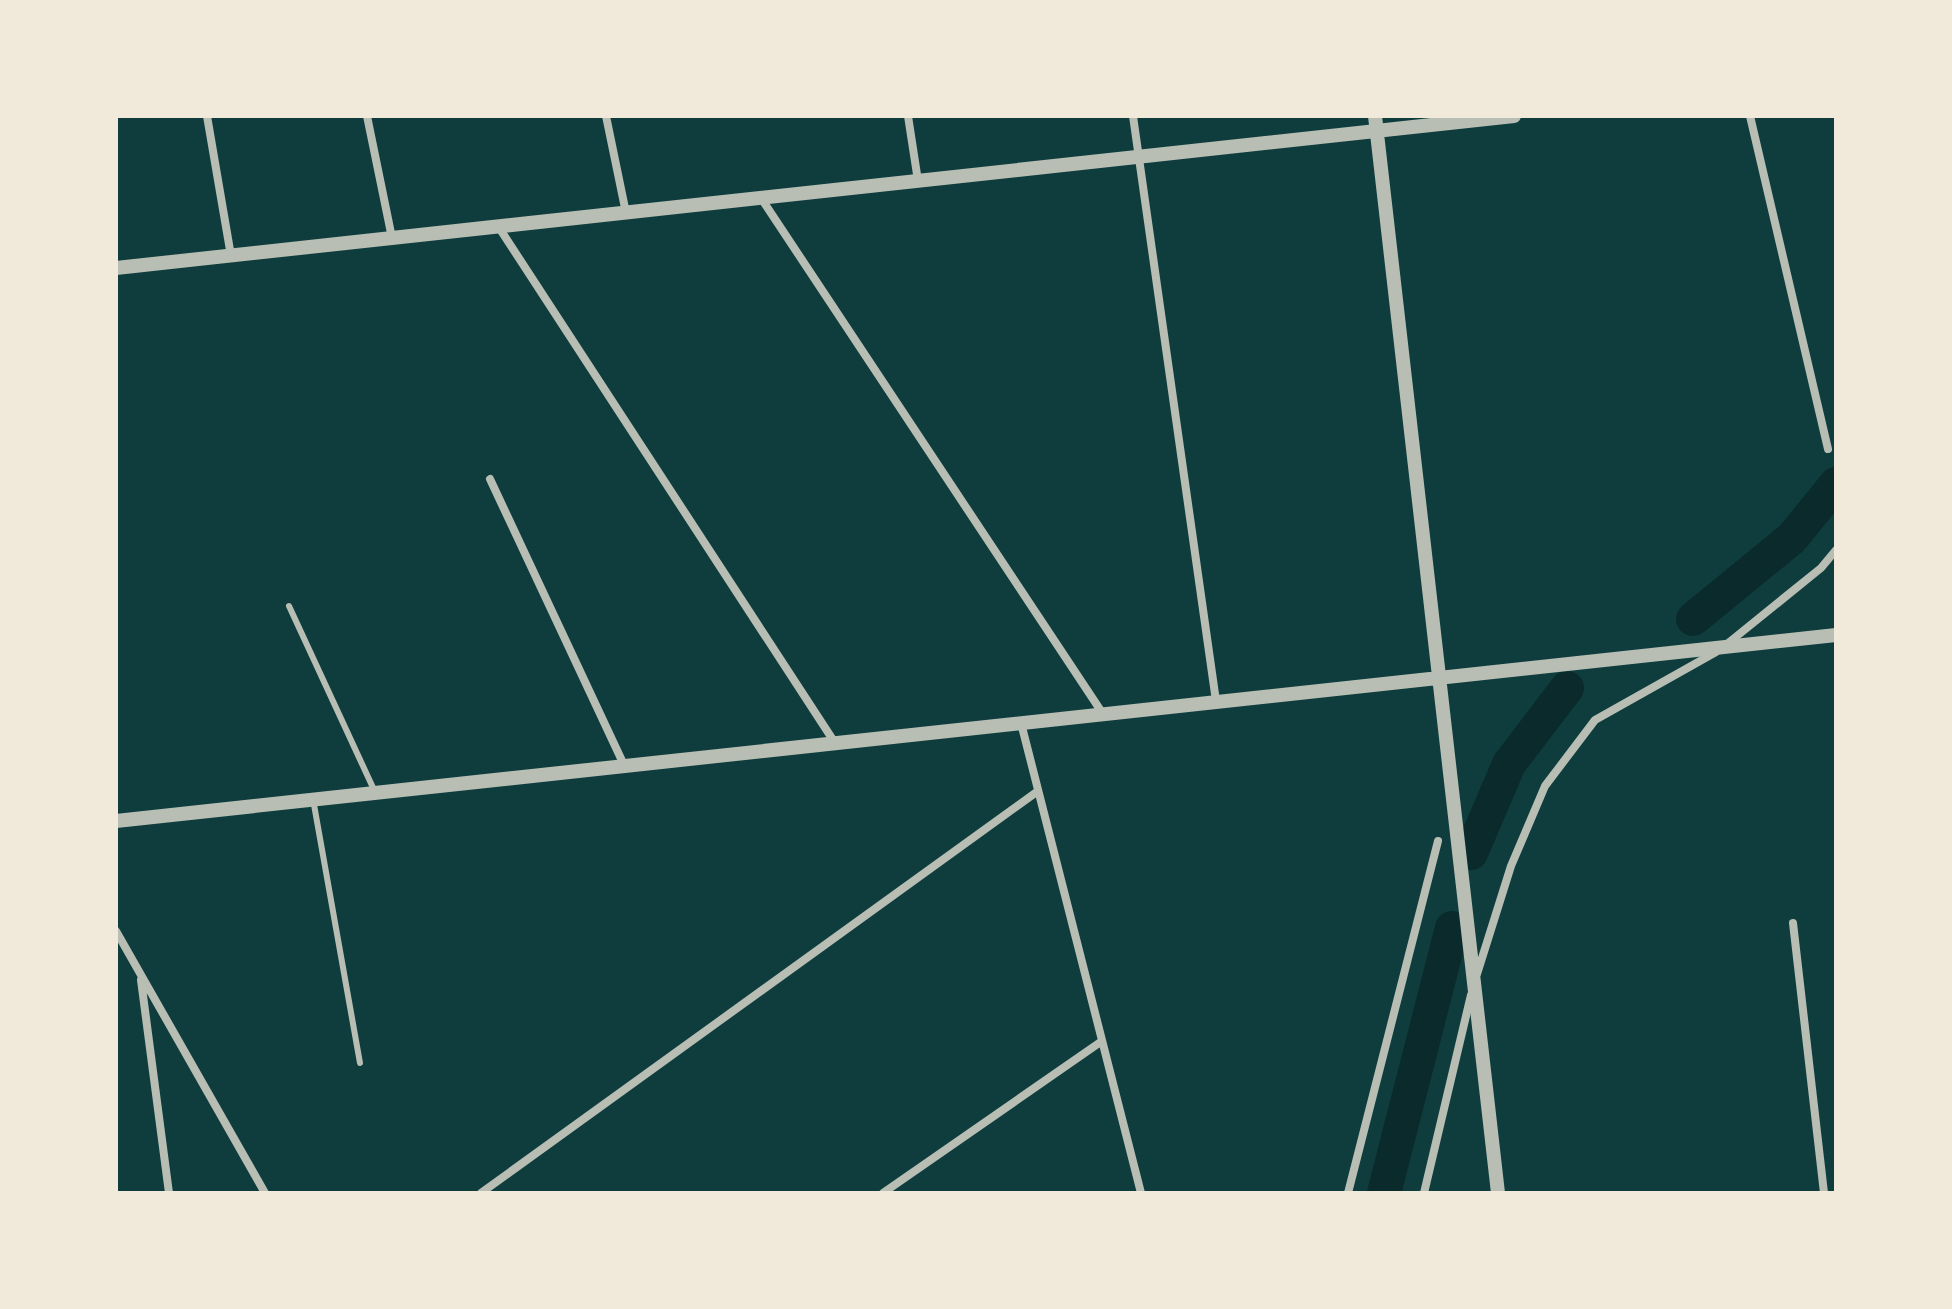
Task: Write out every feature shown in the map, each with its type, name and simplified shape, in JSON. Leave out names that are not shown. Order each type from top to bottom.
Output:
[{"type":"street","points":[[207,116],[231,256]]},
{"type":"street","points":[[367,116],[392,238]]},
{"type":"street","points":[[606,116],[626,213]]},
{"type":"street","points":[[908,116],[918,181]]},
{"type":"street","points":[[1133,116],[1216,701]]},
{"type":"street","points":[[116,268],[1139,157],[1376,124],[1514,116]]},
{"type":"street","points":[[1750,116],[1828,449]]},
{"type":"street","points":[[1376,124],[1498,1193]]},
{"type":"street","points":[[761,198],[1104,714]]},
{"type":"street","points":[[498,226],[835,743]]},
{"type":"street","points":[[490,479],[624,765]]},
{"type":"street","points":[[1424,1193],[1474,983],[1511,866],[1545,786],[1595,720],[1724,647],[1821,568],[1836,550]]},
{"type":"street","points":[[116,821],[1836,635]]},
{"type":"street","points":[[1021,723],[1141,1193]]},
{"type":"street","points":[[481,1193],[1038,791]]},
{"type":"street","points":[[1348,1193],[1438,841]]},
{"type":"street","points":[[1793,923],[1824,1193]]},
{"type":"street","points":[[116,931],[265,1193]]},
{"type":"street","points":[[140,973],[169,1193]]},
{"type":"street","points":[[883,1193],[1102,1041]]},
{"type":"lane","points":[[289,606],[376,793]]},
{"type":"lane","points":[[313,799],[360,1063]]},
{"type":"waterway","points":[[1693,619],[1792,538],[1836,484]]},
{"type":"waterway","points":[[1471,853],[1509,764],[1567,688]]},
{"type":"waterway","points":[[1384,1193],[1452,928]]}]
